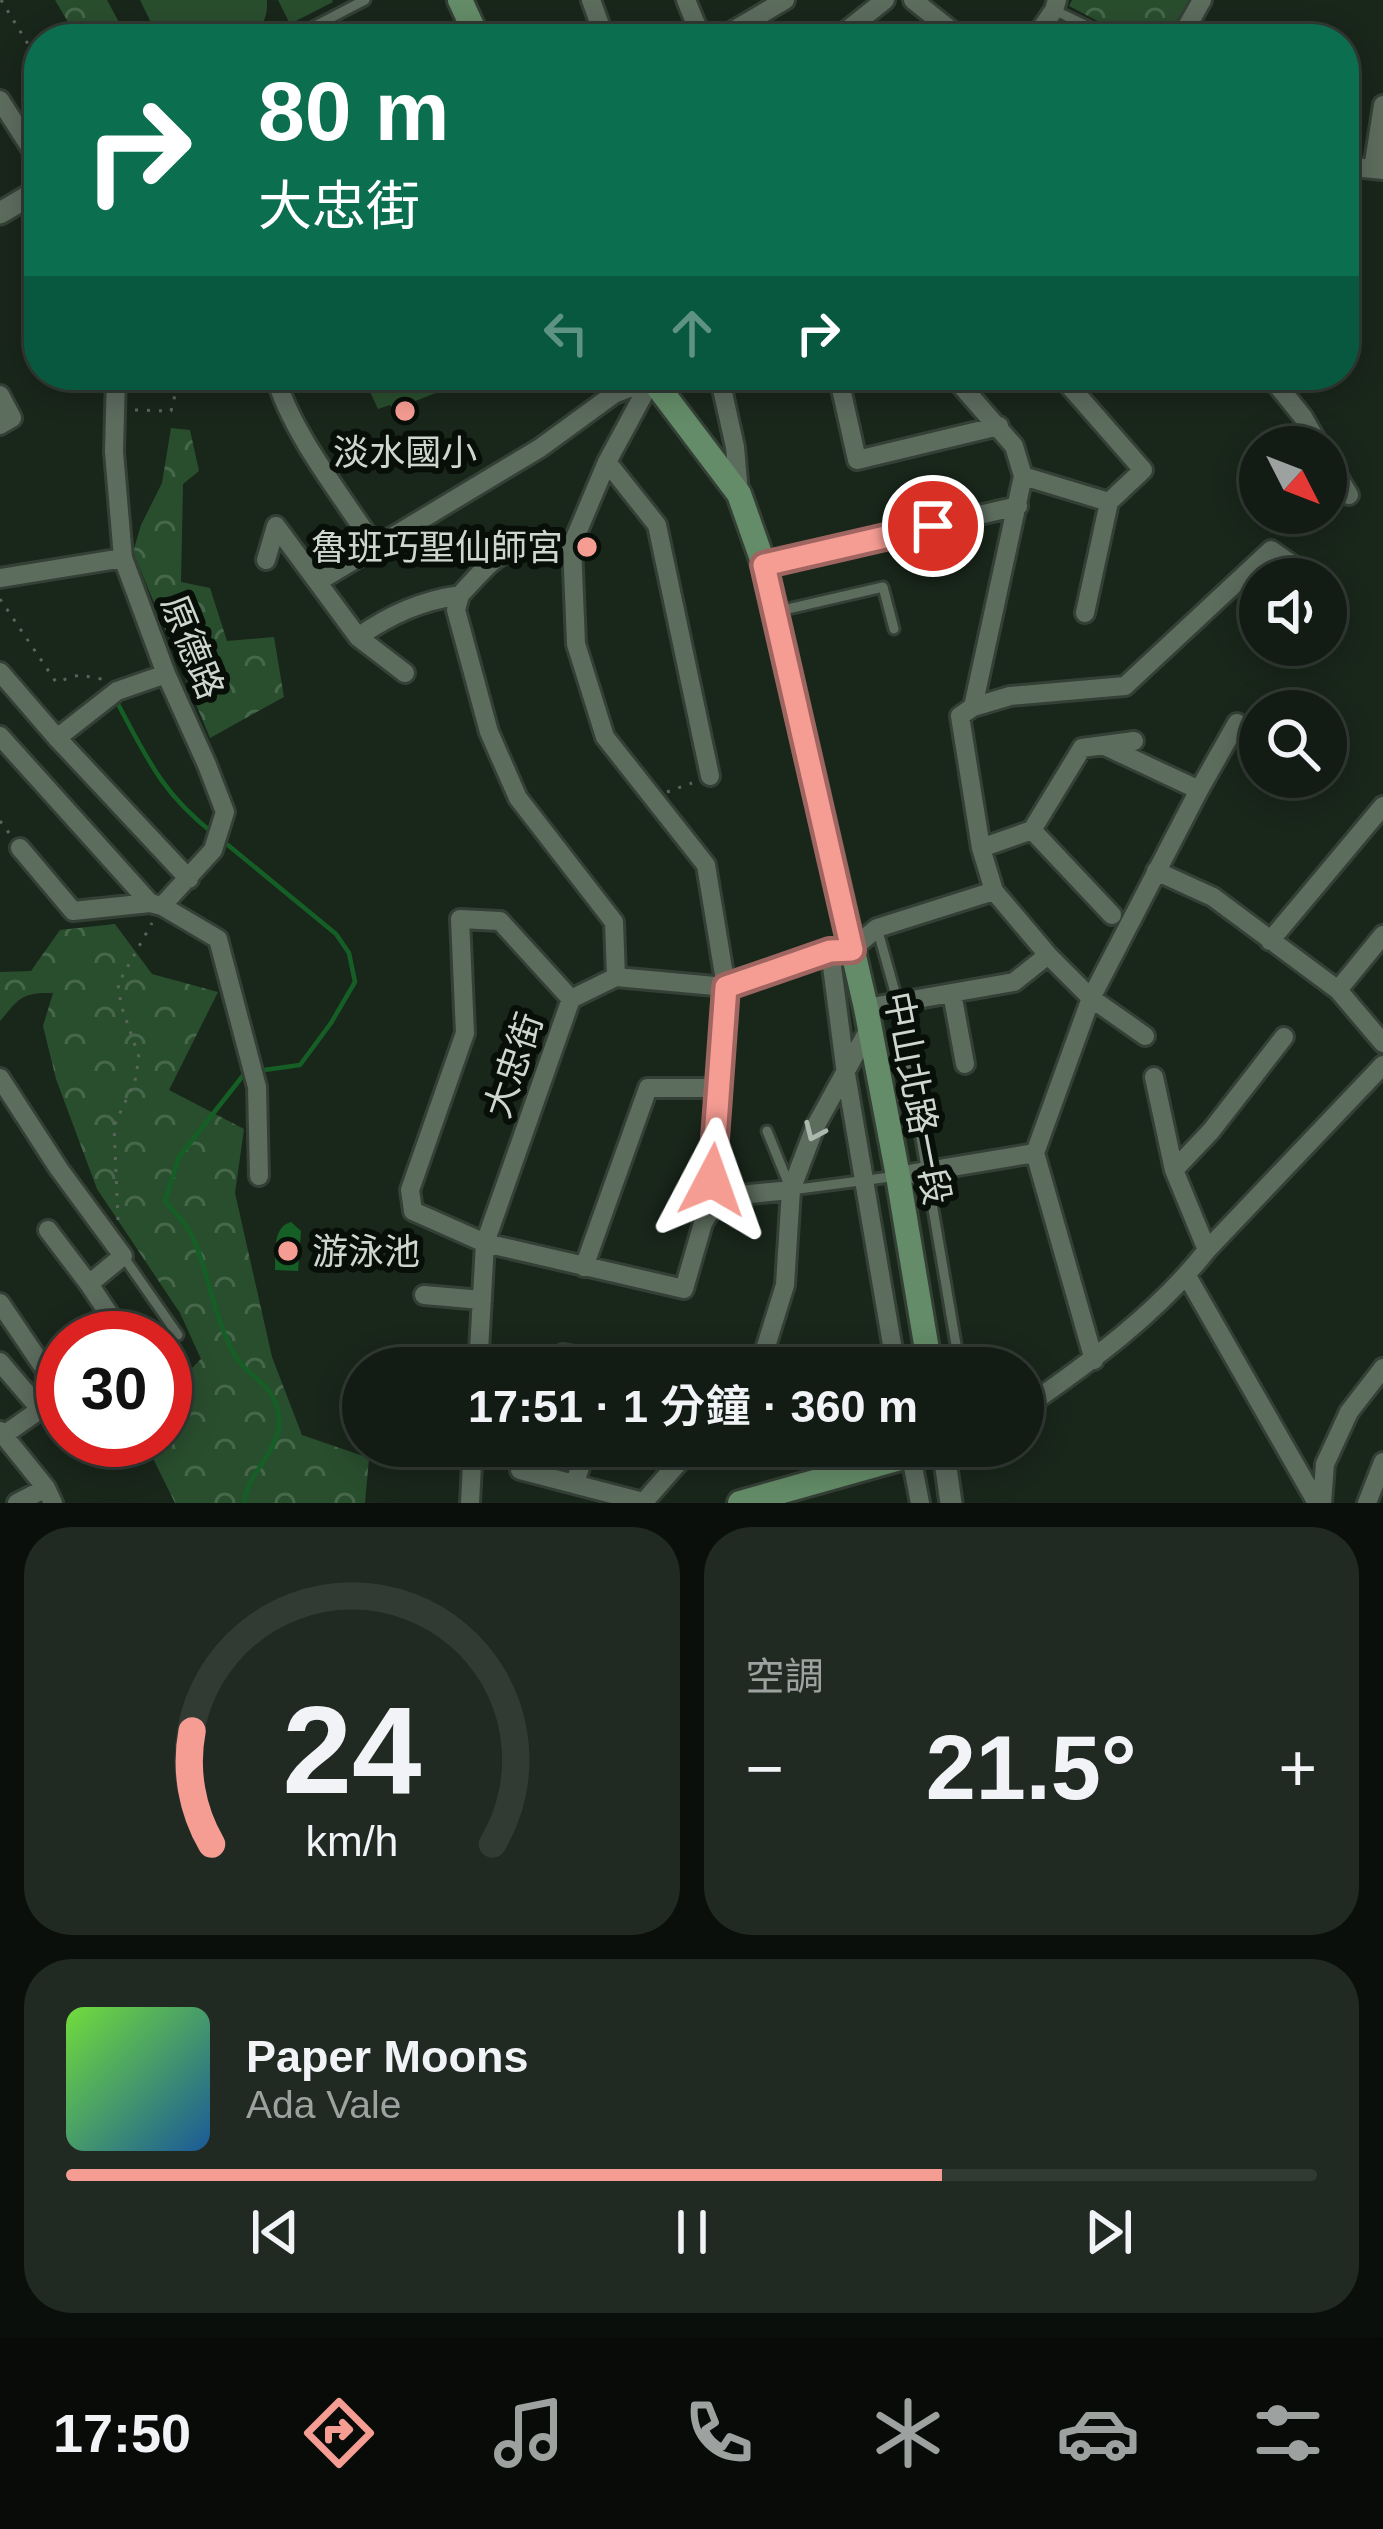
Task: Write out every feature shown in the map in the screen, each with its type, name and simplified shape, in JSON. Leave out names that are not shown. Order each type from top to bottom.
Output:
[{"type":"main road","name":"中山北路一段","points":[[660,390],[739,494],[777,611],[841,950],[868,1019],[926,1347]]},
{"type":"main road","points":[[740,1503],[855,1467]]},
{"type":"street","points":[[744,24],[785,0]]},
{"type":"street","points":[[855,24],[885,0]]},
{"type":"street","points":[[913,0],[943,24]]},
{"type":"street","points":[[1035,0],[1054,8]]},
{"type":"street","points":[[0,100],[24,138]]},
{"type":"street","points":[[1378,169],[1383,105]]},
{"type":"street","name":"原德路","points":[[116,390],[114,452],[122,558],[225,812],[213,850],[189,879],[156,905]]},
{"type":"street","points":[[279,390],[306,445],[375,547]]},
{"type":"street","points":[[319,581],[540,448],[622,390]]},
{"type":"street","points":[[571,999],[500,922],[460,919],[465,1034],[410,1190],[413,1211],[485,1243],[684,1289],[703,1223],[718,1197],[712,1180],[726,987],[706,865],[605,737],[576,644],[572,545],[643,390]]},
{"type":"street","points":[[722,390],[735,447],[739,494]]},
{"type":"street","points":[[841,390],[857,460],[999,427]]},
{"type":"street","points":[[966,390],[1015,446],[1023,476],[966,711],[981,848],[994,891],[1048,955],[1091,998],[1145,1036]]},
{"type":"street","points":[[1073,390],[1143,470],[1109,502],[1085,613]]},
{"type":"street","points":[[1281,390],[1308,426]]},
{"type":"street","points":[[0,395],[6,421]]},
{"type":"street","points":[[607,462],[657,525],[710,776]]},
{"type":"street","points":[[1023,476],[1109,502]]},
{"type":"street","points":[[764,565],[1018,506]]},
{"type":"street","points":[[266,560],[276,526],[358,637],[405,673]]},
{"type":"street","points":[[572,545],[512,547],[460,596],[457,610],[489,732],[518,798],[614,922],[616,977],[726,987],[841,950],[878,928],[994,891]]},
{"type":"street","points":[[0,578],[122,558]]},
{"type":"street","points":[[966,711],[1010,696],[1124,686],[1239,579]]},
{"type":"street","points":[[358,637],[425,601],[460,596]]},
{"type":"street","points":[[0,672],[189,879]]},
{"type":"street","points":[[57,738],[118,691],[166,674]]},
{"type":"street","points":[[1094,1360],[1035,1153],[1091,998],[1237,723]]},
{"type":"street","points":[[0,736],[156,905],[218,939],[257,1087],[259,1176]]},
{"type":"street","points":[[981,848],[1032,830],[1082,748],[1134,740]]},
{"type":"street","points":[[1103,745],[1199,790]]},
{"type":"street","points":[[1270,940],[1383,806]]},
{"type":"street","points":[[1032,830],[1112,915]]},
{"type":"street","points":[[20,848],[73,911],[156,905]]},
{"type":"street","points":[[1156,871],[1214,897],[1338,990],[1383,1043]]},
{"type":"street","points":[[1338,990],[1383,935]]},
{"type":"street","points":[[841,950],[845,1074],[892,1347]]},
{"type":"street","points":[[766,1347],[784,1285],[791,1190],[815,1126],[845,1074],[868,1019],[898,1003],[1014,982],[1048,955]]},
{"type":"street","name":"大忠街","points":[[479,1347],[485,1243],[571,999],[616,977]]},
{"type":"street","points":[[952,993],[965,1064]]},
{"type":"street","points":[[1174,1170],[1211,1131],[1284,1037]]},
{"type":"street","points":[[1154,1077],[1174,1170],[1207,1250]]},
{"type":"street","points":[[0,1078],[59,1169],[121,1247]]},
{"type":"street","points":[[1044,1395],[1094,1360],[1187,1276],[1207,1250],[1379,1079]]},
{"type":"street","points":[[584,1267],[648,1088],[718,1088]]},
{"type":"street","points":[[898,1176],[1035,1153]]},
{"type":"street","points":[[718,1197],[791,1190]]},
{"type":"street","points":[[101,1215],[121,1247]]},
{"type":"street","points":[[48,1230],[106,1311]]},
{"type":"street","points":[[88,1284],[121,1247]]},
{"type":"street","points":[[1187,1276],[1320,1503]]},
{"type":"street","points":[[424,1294],[482,1300]]},
{"type":"street","points":[[0,1303],[36,1356]]},
{"type":"street","points":[[0,1362],[36,1404]]},
{"type":"street","points":[[1320,1503],[1325,1464],[1349,1412],[1383,1368]]},
{"type":"street","points":[[17,1503],[50,1496],[2,1433],[36,1412]]},
{"type":"street","points":[[1367,1503],[1383,1462]]},
{"type":"street","points":[[470,1503],[472,1467]]},
{"type":"street","points":[[575,1484],[580,1467]]},
{"type":"street","points":[[520,1470],[643,1502],[674,1467]]},
{"type":"street","points":[[913,1467],[920,1503]]},
{"type":"street","points":[[946,1467],[952,1503]]},
{"type":"lane","points":[[319,24],[365,0]]},
{"type":"lane","points":[[1054,8],[1085,24]]},
{"type":"lane","points":[[777,611],[883,587],[894,629]]},
{"type":"lane","points":[[878,928],[898,1003],[956,1347]]},
{"type":"lane","points":[[767,1131],[791,1190],[898,1176]]},
{"type":"lane","points":[[121,1247],[162,1311]]},
{"type":"path","points":[[1,0],[24,38]]},
{"type":"path","points":[[115,409],[171,411],[176,390]]},
{"type":"path","points":[[0,599],[56,682],[80,675],[107,680],[118,691]]},
{"type":"path","points":[[653,798],[710,776]]},
{"type":"path","points":[[121,1247],[114,1126],[135,1081],[139,1057],[118,984],[156,905]]},
{"type":"green space","points":[[55,0],[107,0],[120,24],[69,24]]},
{"type":"green space","points":[[140,0],[267,0],[262,24],[152,24]]},
{"type":"green space","points":[[278,0],[332,0],[333,2],[290,24]]},
{"type":"green space","points":[[1072,0],[1189,0],[1176,24],[1103,24],[1069,6]]},
{"type":"green space","points":[[369,390],[443,390],[393,410],[390,405],[378,409]]},
{"type":"green space","points":[[171,428],[190,430],[199,471],[183,484],[181,582],[210,588],[227,641],[274,637],[284,697],[210,738],[133,552],[162,483]]},
{"type":"green space","points":[[115,924],[152,974],[218,992],[169,1090],[244,1129],[235,1193],[272,1357],[302,1435],[342,1449],[342,1467],[368,1467],[365,1503],[175,1503],[157,1467],[192,1467],[192,1368],[201,1359],[192,1339],[192,1311],[179,1311],[97,1189],[56,1079],[43,1026],[53,993],[21,999],[0,1021],[0,972],[31,971],[60,930]]},
{"type":"water","name":"游泳池","points":[[291,1222],[301,1231],[298,1271],[275,1270],[278,1235]]},
{"type":"waterway","points":[[119,706],[169,791],[214,834]]},
{"type":"waterway","points":[[223,841],[336,934],[349,953],[355,982],[300,1065],[257,1071]]},
{"type":"waterway","points":[[244,1503],[275,1441],[277,1406],[267,1388],[233,1352],[193,1238],[165,1201],[179,1157],[245,1073]]},
{"type":"place","name":"淡水國小","points":[[405,411]]},
{"type":"place","name":"魯班巧聖仙師宮","points":[[587,547]]},
{"type":"place","name":"游泳池","points":[[288,1251]]},
{"type":"route","points":[[712,1180],[726,987],[830,951],[852,950],[764,565],[933,526]]}]
